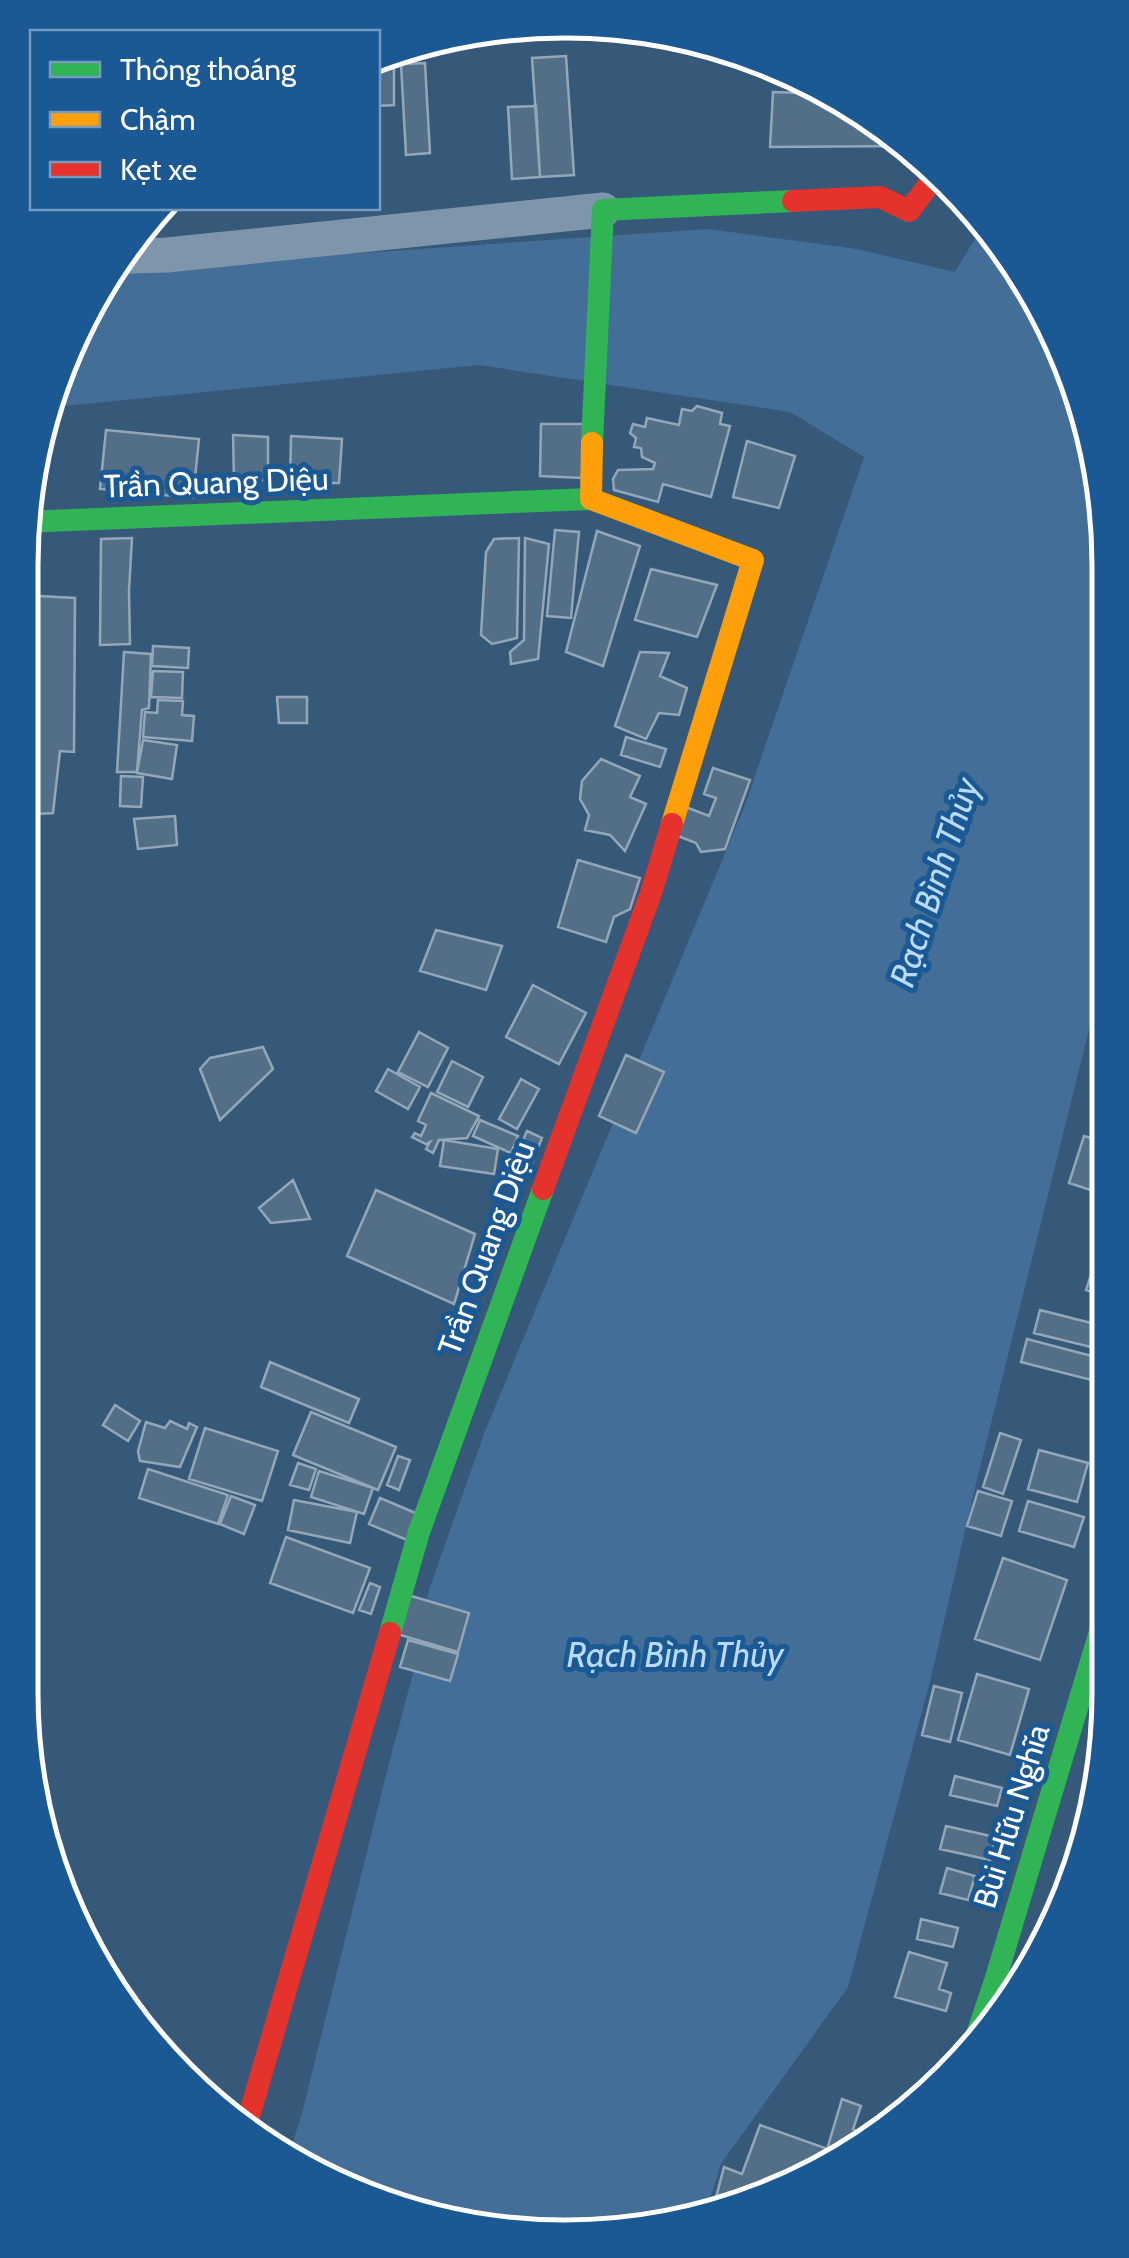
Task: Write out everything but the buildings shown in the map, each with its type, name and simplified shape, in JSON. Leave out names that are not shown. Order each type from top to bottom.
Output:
[{"type":"street","points":[[138,256],[880,198],[909,211],[929,184]]},
{"type":"street","points":[[590,498],[603,222]]},
{"type":"street","name":"Trần Quang Diệu","points":[[40,521],[590,498],[754,560],[651,893],[419,1532],[249,2116]]},
{"type":"street","name":"Bùi Hữu Nghĩa","points":[[985,2012],[1092,1658]]},
{"type":"water","name":"Rạch Bình Thủy","points":[[708,229],[857,249],[955,272],[977,236],[1003,272],[1037,331],[1064,395],[1081,462],[1092,564],[1092,1017],[929,1686],[848,1987],[721,2164],[710,2200],[633,2216],[564,2220],[496,2216],[428,2203],[363,2180],[292,2144],[420,1647],[429,1590],[485,1431],[745,805],[864,457],[790,412],[479,365],[62,406],[92,331],[128,269]]},
{"type":"traffic: fast","points":[[592,443],[603,210],[793,201]]},
{"type":"traffic: fast","points":[[40,521],[591,499]]},
{"type":"traffic: fast","points":[[390,1633],[419,1532],[543,1189]]},
{"type":"traffic: fast","points":[[985,2012],[1092,1658]]},
{"type":"traffic: slow","points":[[592,443],[591,499],[753,560],[672,824]]},
{"type":"traffic: jam","points":[[793,201],[880,197],[909,211],[929,184]]},
{"type":"traffic: jam","points":[[543,1189],[651,893],[672,824]]},
{"type":"traffic: jam","points":[[249,2116],[390,1633]]}]
